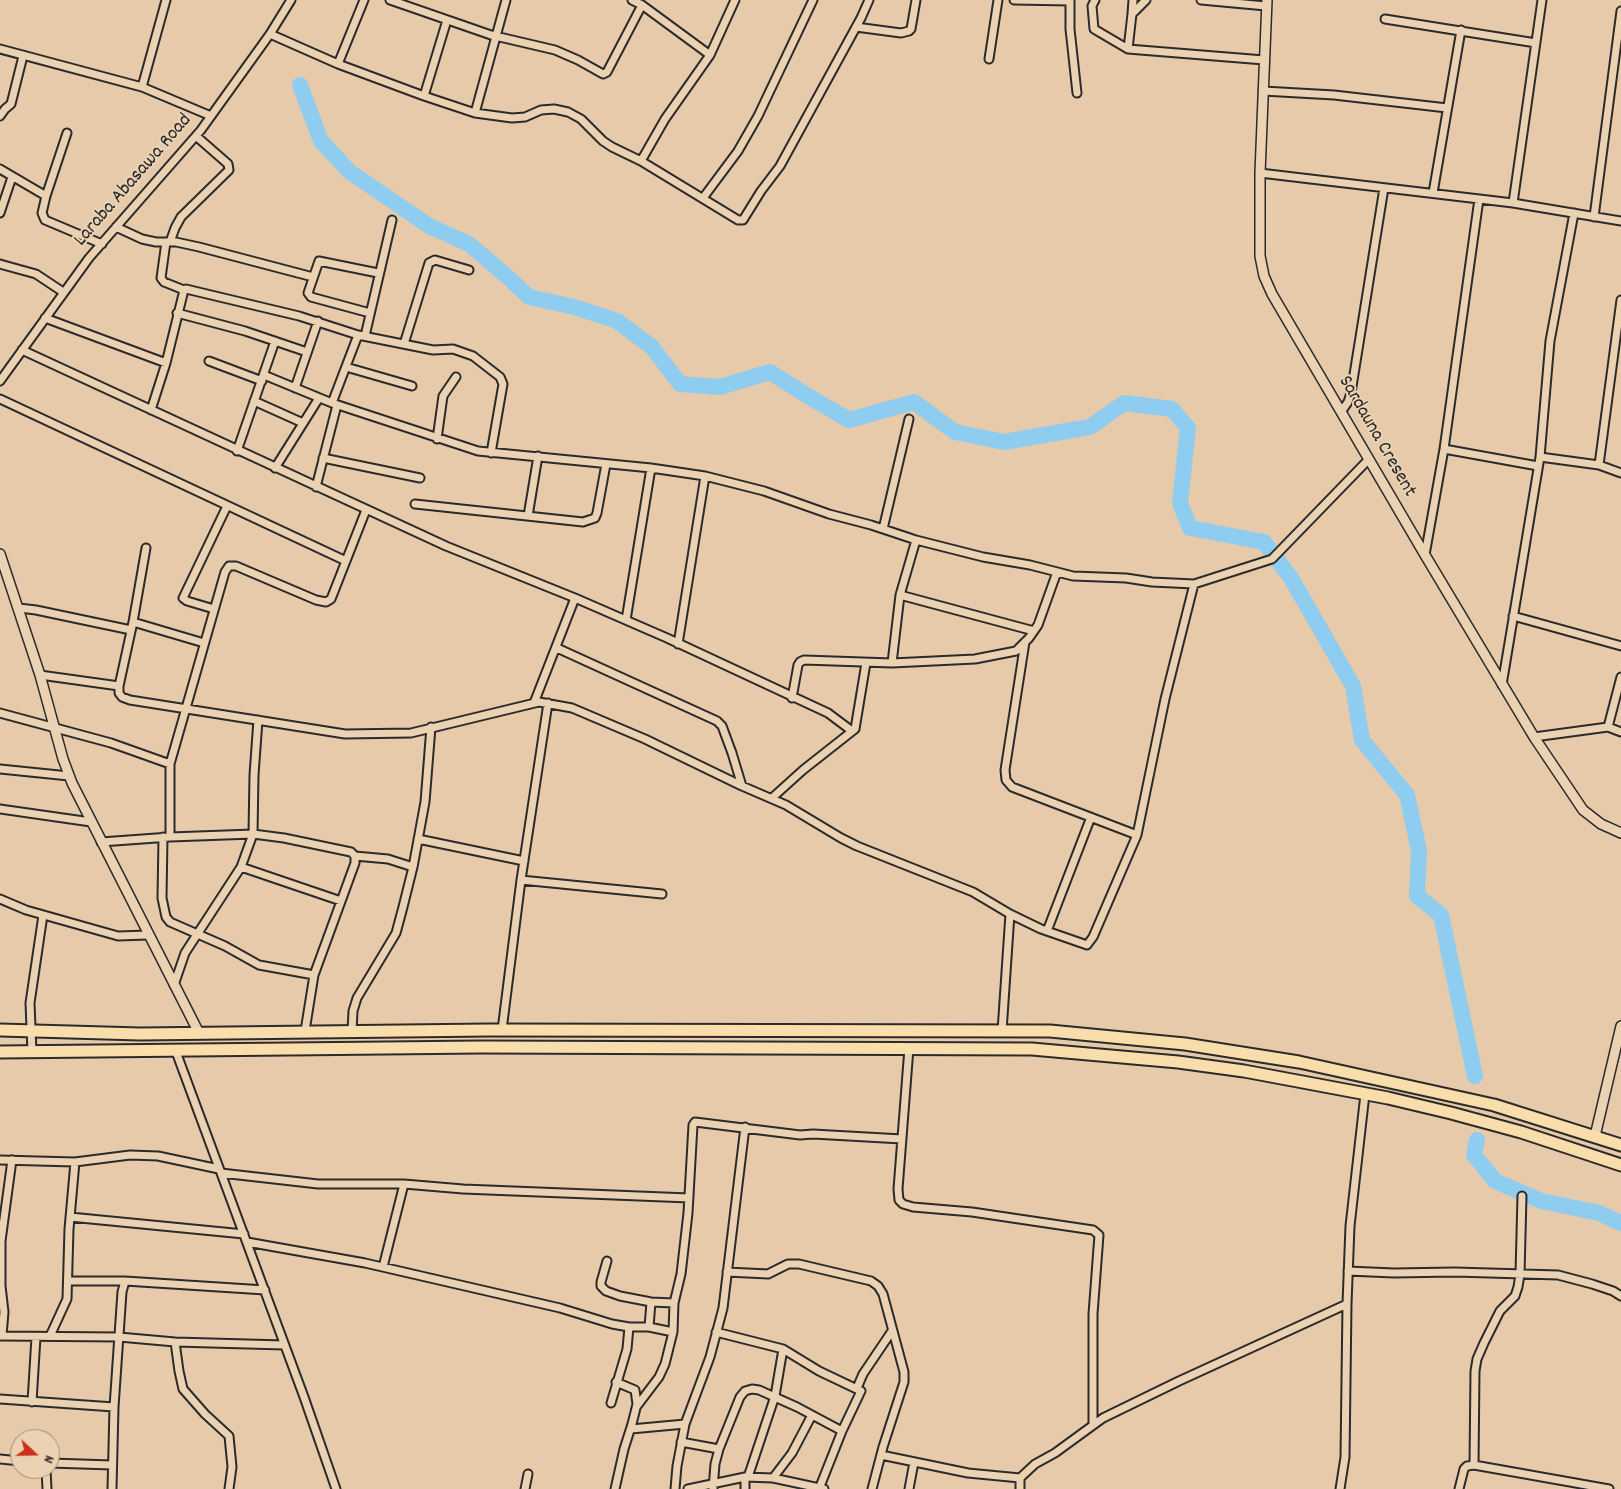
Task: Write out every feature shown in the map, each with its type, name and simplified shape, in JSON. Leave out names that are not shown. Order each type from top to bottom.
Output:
[{"type":"main road","points":[[0,1030],[140,1034],[502,1030],[1050,1031],[1185,1044],[1300,1062],[1494,1105],[1621,1145]]},
{"type":"main road","points":[[0,1052],[471,1047],[1032,1049],[1178,1062],[1244,1071],[1365,1094],[1451,1112],[1521,1132],[1621,1165]]},
{"type":"street","points":[[142,87],[166,0]]},
{"type":"street","name":"Laraba Abasawa Road","points":[[0,381],[88,258],[196,136],[270,34],[291,0]]},
{"type":"street","points":[[338,64],[364,0]]},
{"type":"street","points":[[390,0],[410,3],[447,20],[496,36],[555,50],[604,74],[642,5]]},
{"type":"street","points":[[475,114],[506,0]]},
{"type":"street","points":[[632,0],[642,5],[710,55]]},
{"type":"street","points":[[641,161],[665,119],[710,55],[735,0]]},
{"type":"street","points":[[703,198],[738,151],[758,116],[813,0]]},
{"type":"street","points":[[270,34],[338,64],[475,114],[512,118],[525,117],[541,110],[554,109],[568,112],[581,119],[603,141],[641,161],[738,220],[744,219],[761,191],[780,166],[869,0]]},
{"type":"street","points":[[856,26],[901,33],[909,31],[911,29],[916,0]]},
{"type":"street","points":[[989,59],[998,0]]},
{"type":"street","points":[[1014,0],[1070,1],[1070,29],[1077,93]]},
{"type":"street","points":[[1095,0],[1092,6],[1094,29],[1128,50],[1264,60]]},
{"type":"street","points":[[1128,50],[1133,0]]},
{"type":"street","points":[[1132,14],[1146,0]]},
{"type":"street","points":[[1201,0],[1267,3]]},
{"type":"street","points":[[1513,203],[1542,0]]},
{"type":"street","name":"Sardauna Cresent","points":[[1267,3],[1260,173],[1260,256],[1264,276],[1272,294],[1368,459],[1534,737],[1583,810],[1601,824],[1621,833]]},
{"type":"street","points":[[1594,217],[1621,12]]},
{"type":"street","points":[[1385,19],[1536,43]]},
{"type":"street","points":[[424,96],[447,20]]},
{"type":"street","points":[[1433,193],[1460,30]]},
{"type":"street","points":[[0,49],[142,87],[211,116]]},
{"type":"street","points":[[0,116],[4,109],[11,104],[23,56]]},
{"type":"street","points":[[1264,91],[1334,95],[1447,108]]},
{"type":"street","points":[[67,133],[42,214],[45,220],[102,244]]},
{"type":"street","points":[[196,136],[228,164],[229,170],[181,217],[174,228],[168,242],[161,278],[164,282],[184,290],[318,321],[362,335],[433,350],[453,349],[473,356],[500,377],[502,384],[492,452]]},
{"type":"street","points":[[0,169],[46,196]]},
{"type":"street","points":[[1260,173],[1513,203],[1621,221]]},
{"type":"street","points":[[0,213],[12,177]]},
{"type":"street","points":[[1341,412],[1348,402],[1351,393],[1384,188]]},
{"type":"street","points":[[1425,554],[1444,449],[1479,199]]},
{"type":"street","points":[[1502,685],[1540,457],[1550,340],[1574,213]]},
{"type":"street","points":[[316,487],[335,404],[346,367],[362,335],[370,313],[392,220]]},
{"type":"street","points":[[116,227],[142,239],[199,247],[313,277]]},
{"type":"street","points":[[404,344],[429,263],[435,260],[469,270]]},
{"type":"street","points":[[370,313],[310,297],[308,293],[317,263],[322,261],[378,274]]},
{"type":"street","points":[[0,264],[36,274],[63,292]]},
{"type":"street","points":[[151,410],[166,363],[184,290]]},
{"type":"street","points":[[1599,465],[1621,300]]},
{"type":"street","points":[[178,313],[245,331],[307,352]]},
{"type":"street","points":[[45,318],[166,363]]},
{"type":"street","points":[[295,388],[318,321]]},
{"type":"street","points":[[237,451],[275,341]]},
{"type":"street","points":[[22,350],[446,546],[626,620],[828,713],[852,731]]},
{"type":"street","points":[[209,361],[295,388],[335,404],[478,451],[651,468],[704,476],[764,491],[829,514],[916,540],[983,557],[1030,564],[1073,576],[1194,584],[1274,557],[1368,459]]},
{"type":"street","points":[[346,367],[412,386]]},
{"type":"street","points":[[437,438],[444,396],[456,377]]},
{"type":"street","points":[[275,468],[319,398]]},
{"type":"street","points":[[0,400],[346,561]]},
{"type":"street","points":[[254,401],[303,424]]},
{"type":"street","points":[[882,529],[909,419]]},
{"type":"street","points":[[1444,449],[1538,466]]},
{"type":"street","points":[[528,516],[538,456]]},
{"type":"street","points":[[1540,457],[1599,465],[1621,473]]},
{"type":"street","points":[[323,458],[420,478]]},
{"type":"street","points":[[415,504],[583,522],[595,518],[606,464]]},
{"type":"street","points":[[626,620],[651,468]]},
{"type":"street","points":[[678,644],[704,476]]},
{"type":"street","points":[[214,609],[183,598],[227,506]]},
{"type":"street","points":[[314,975],[259,965],[170,922],[166,917],[162,898],[170,764],[225,572],[229,566],[236,566],[316,600],[326,602],[331,598],[366,510]]},
{"type":"street","points":[[892,663],[900,595],[916,540]]},
{"type":"street","points":[[146,548],[119,686],[119,693],[122,697],[130,700],[346,734],[411,733],[534,702],[572,708],[645,739],[742,786],[772,798],[847,841],[973,892],[1010,914],[1046,931],[1087,945],[1090,943],[1137,835],[1165,699],[1194,584]]},
{"type":"street","points":[[0,554],[40,675],[69,776],[199,1033]]},
{"type":"street","points":[[792,698],[798,665],[804,660],[892,663],[975,659],[1016,651],[1034,631],[1057,572]]},
{"type":"street","points":[[900,595],[1034,631]]},
{"type":"street","points":[[534,702],[557,648],[575,598]]},
{"type":"street","points":[[19,608],[132,626],[204,643]]},
{"type":"street","points":[[1513,616],[1621,646]]},
{"type":"street","points":[[1025,642],[1005,770],[1006,780],[1012,787],[1137,835]]},
{"type":"street","points":[[557,648],[717,721],[722,726],[729,744],[742,786]]},
{"type":"street","points":[[772,798],[854,729],[866,663]]},
{"type":"street","points":[[40,675],[119,686]]},
{"type":"street","points":[[1608,727],[1621,677]]},
{"type":"street","points":[[502,1030],[520,880],[548,703]]},
{"type":"street","points":[[0,713],[111,743],[170,764]]},
{"type":"street","points":[[174,985],[185,953],[241,867],[253,834],[254,775],[258,720]]},
{"type":"street","points":[[352,1031],[353,1012],[357,998],[396,932],[413,867],[425,802],[431,727]]},
{"type":"street","points":[[1534,737],[1608,727],[1621,732]]},
{"type":"street","points":[[0,769],[69,776]]},
{"type":"street","points":[[0,809],[91,822]]},
{"type":"street","points":[[1046,931],[1091,817]]},
{"type":"street","points":[[101,842],[166,837],[253,834],[284,838],[351,852],[355,856],[388,860],[413,867]]},
{"type":"street","points":[[418,839],[524,862]]},
{"type":"street","points":[[305,1031],[314,975],[355,863],[355,856]]},
{"type":"street","points":[[241,867],[341,901]]},
{"type":"street","points":[[520,880],[662,894]]},
{"type":"street","points":[[0,900],[42,915],[118,936],[148,935]]},
{"type":"street","points":[[1002,1031],[1010,914]]},
{"type":"street","points":[[32,1052],[30,1003],[42,915]]},
{"type":"street","points":[[1595,1136],[1621,1026]]},
{"type":"street","points":[[909,1048],[898,1189],[899,1200],[903,1204],[913,1207],[972,1212],[1093,1230],[1099,1235],[1093,1314],[1094,1425]]},
{"type":"street","points":[[175,1050],[265,1290],[336,1489]]},
{"type":"street","points":[[1340,1489],[1345,1457],[1350,1226],[1365,1094]]},
{"type":"street","points":[[636,1406],[658,1377],[665,1364],[673,1332],[674,1303],[681,1274],[689,1198],[693,1125],[695,1122],[800,1135],[813,1134],[902,1139]]},
{"type":"street","points":[[675,1489],[685,1424],[710,1357],[723,1308],[745,1128]]},
{"type":"street","points":[[0,1160],[75,1162],[130,1155],[158,1156],[220,1171],[318,1184],[404,1184],[463,1190],[689,1198]]},
{"type":"street","points":[[12,1160],[0,1241],[0,1268],[4,1312],[1,1336],[119,1337],[175,1342],[284,1345]]},
{"type":"street","points":[[50,1336],[68,1299],[70,1217],[75,1162]]},
{"type":"street","points":[[383,1267],[404,1184]]},
{"type":"street","points":[[1474,1465],[1475,1371],[1477,1359],[1500,1311],[1515,1296],[1520,1274],[1522,1196]]},
{"type":"street","points":[[70,1217],[244,1234]]},
{"type":"street","points":[[247,1242],[383,1267],[560,1308],[612,1324],[629,1327],[649,1326],[673,1332]]},
{"type":"street","points":[[607,1261],[601,1282],[603,1289],[610,1293],[651,1302],[674,1303]]},
{"type":"street","points":[[727,1272],[768,1274],[788,1264],[799,1264],[871,1281],[878,1286],[883,1294],[904,1372],[904,1382],[872,1489]]},
{"type":"street","points":[[1348,1271],[1565,1276],[1599,1286],[1621,1296]]},
{"type":"street","points":[[68,1281],[125,1281],[265,1290]]},
{"type":"street","points":[[112,1489],[114,1407],[122,1292],[125,1281]]},
{"type":"street","points":[[649,1326],[651,1302]]},
{"type":"street","points":[[1020,1489],[1020,1478],[1035,1464],[1055,1453],[1103,1418],[1179,1380],[1347,1304]]},
{"type":"street","points":[[611,1403],[627,1348],[629,1327]]},
{"type":"street","points":[[857,1388],[863,1374],[892,1331]]},
{"type":"street","points":[[688,1489],[713,1487],[747,1476],[773,1478],[789,1486],[821,1488],[842,1431],[861,1392],[857,1388],[819,1371],[783,1350],[716,1332]]},
{"type":"street","points":[[32,1402],[36,1337]]},
{"type":"street","points":[[175,1342],[183,1389],[229,1436],[232,1467],[229,1489]]},
{"type":"street","points":[[745,1489],[747,1476],[775,1396],[783,1350]]},
{"type":"street","points":[[615,1489],[636,1406],[636,1391],[616,1382]]},
{"type":"street","points":[[713,1487],[715,1464],[742,1392],[752,1389],[775,1396],[842,1431]]},
{"type":"street","points":[[0,1399],[114,1407]]},
{"type":"street","points":[[773,1478],[792,1453],[812,1415]]},
{"type":"street","points":[[631,1429],[685,1424]]},
{"type":"street","points":[[681,1442],[720,1449]]},
{"type":"street","points":[[881,1456],[968,1473],[1020,1478]]},
{"type":"street","points":[[910,1489],[914,1462]]},
{"type":"street","points":[[60,1463],[112,1464]]},
{"type":"street","points":[[1459,1489],[1464,1469],[1467,1466],[1474,1465],[1609,1489]]},
{"type":"street","points":[[525,1489],[528,1474]]},
{"type":"waterway","points":[[300,85],[321,141],[350,172],[429,226],[469,244],[529,297],[574,307],[617,321],[652,347],[680,384],[720,387],[770,372],[849,420],[914,402],[955,432],[1004,442],[1090,427],[1124,403],[1172,409],[1188,428],[1180,503],[1190,528],[1264,542],[1291,578],[1353,686],[1362,740],[1407,795],[1419,850],[1417,896],[1441,915],[1475,1076]]},
{"type":"waterway","points":[[1477,1140],[1474,1155],[1495,1181],[1541,1201],[1599,1213],[1621,1223]]}]
